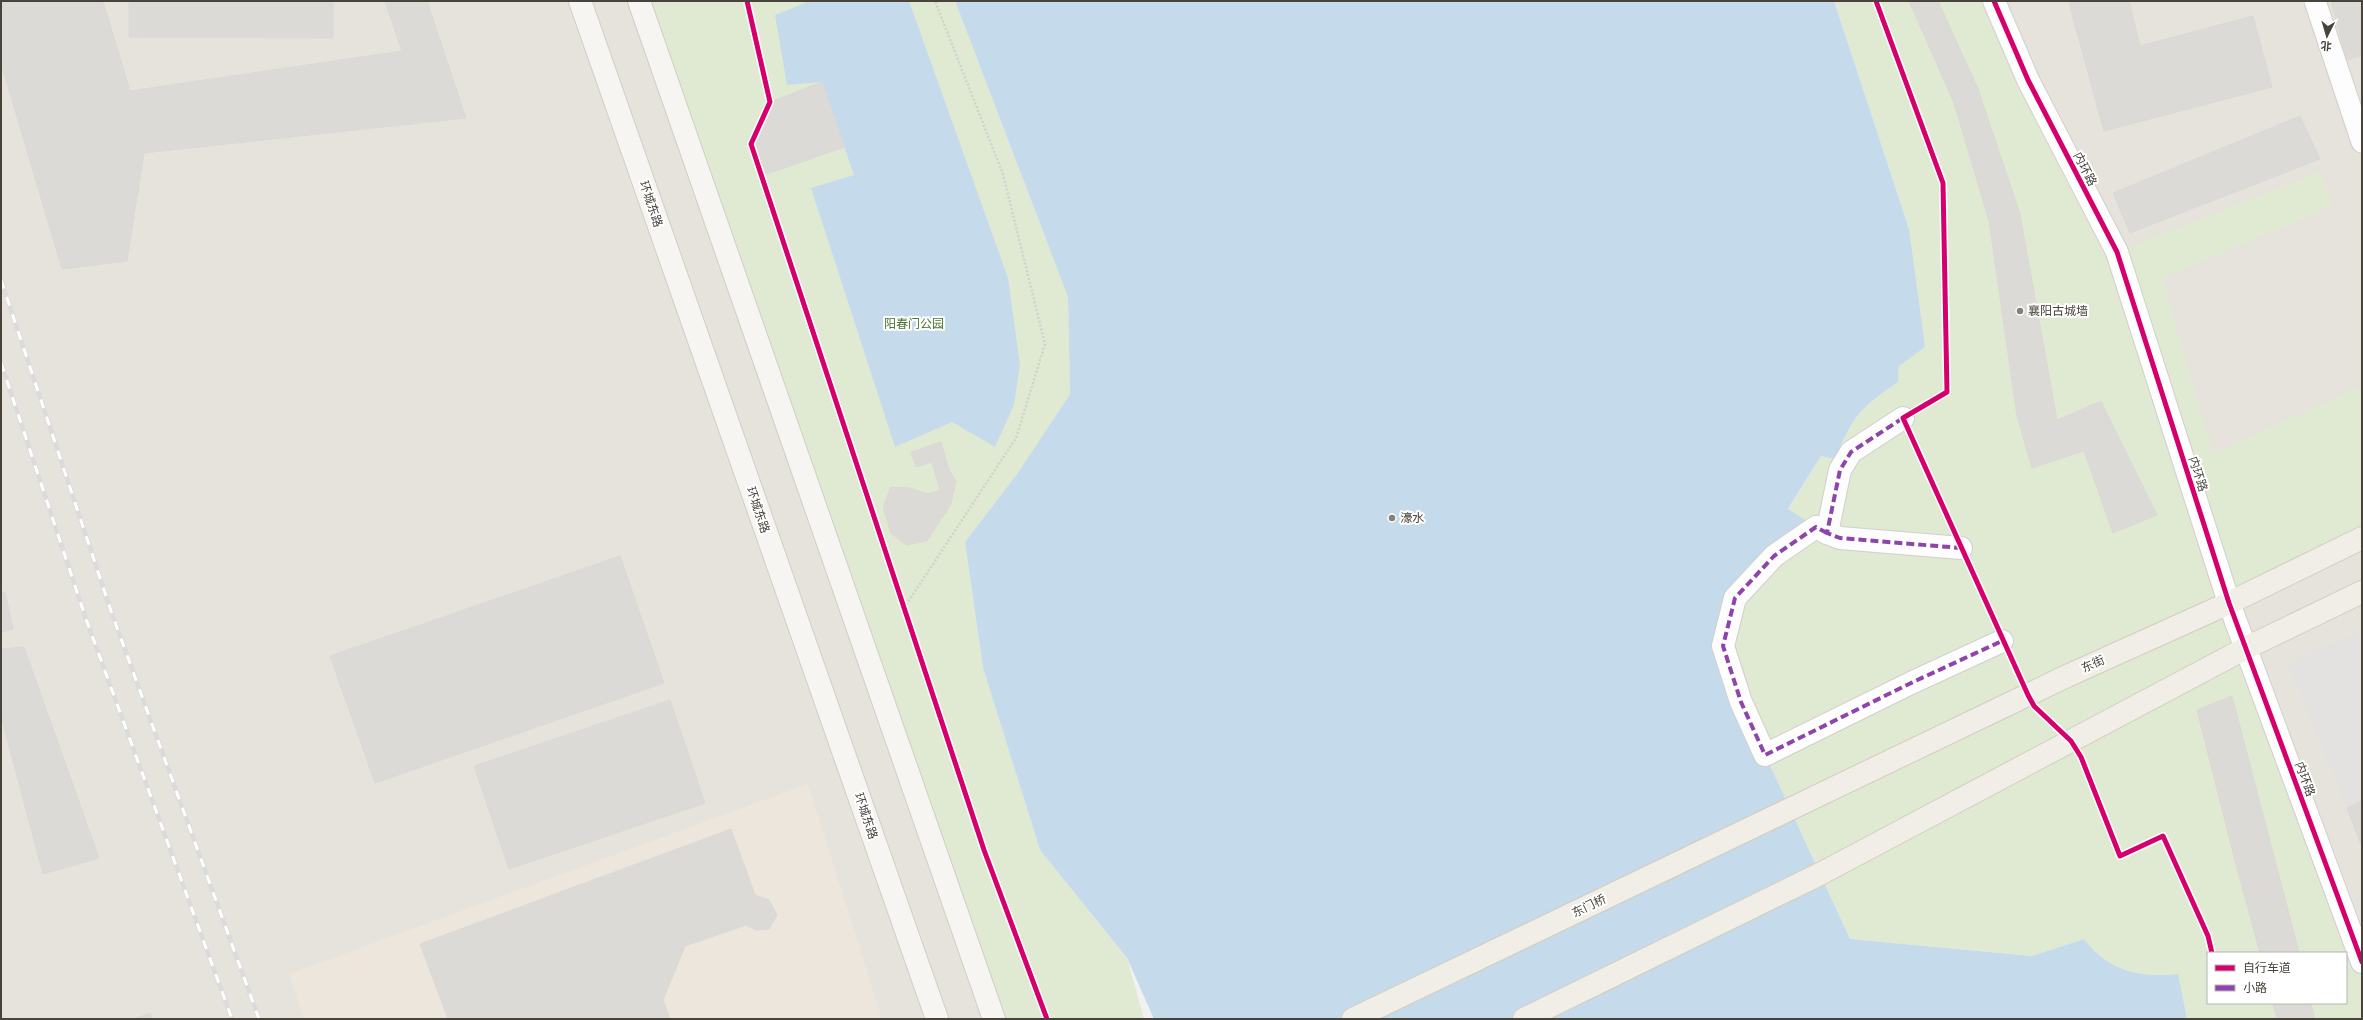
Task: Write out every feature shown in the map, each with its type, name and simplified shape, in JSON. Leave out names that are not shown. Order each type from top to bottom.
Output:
[{"type":"main road","name":"环城东路","points":[[580,1],[937,1019]]},
{"type":"main road","points":[[639,1],[996,1016]]},
{"type":"main road","name":"东街","points":[[1824,793],[2067,676],[2229,603],[2362,538]]},
{"type":"main road","points":[[1524,1019],[1852,856],[2246,648],[2362,592]]},
{"type":"main road","name":"东门桥","points":[[1353,1019],[1824,793]]},
{"type":"street","name":"内环路","points":[[1994,1],[2028,80],[2117,252],[2229,603],[2362,962]]},
{"type":"street","points":[[1827,533],[1840,470],[1851,452],[1903,418]]},
{"type":"street","points":[[1961,548],[1840,538],[1816,527],[1780,552],[1735,598],[1723,646],[1740,702],[1765,755],[2002,640]]},
{"type":"lane","points":[[2315,1],[2362,142]]},
{"type":"path","points":[[904,608],[1016,438],[1045,344],[1003,174],[935,1]]},
{"type":"path","points":[[902,601],[907,616]]},
{"type":"shaded area","points":[[1,1],[682,1],[991,1009],[978,1019],[1,1019]]},
{"type":"shaded area","points":[[1994,1],[2362,1],[2362,962]]},
{"type":"shaded area","points":[[2362,630],[2362,801],[2347,808],[2288,663]]},
{"type":"shaded area","points":[[808,784],[882,1019],[304,1019],[289,974]]},
{"type":"green space","name":"阳春门公园","points":[[639,1],[955,1],[1068,297],[1070,394],[1017,474],[965,542],[983,668],[1040,850],[1127,958],[1144,1019],[1003,1019]]},
{"type":"green space","points":[[1834,1],[1909,1],[1954,103],[1989,221],[2017,416],[2032,468],[2084,451],[2157,515],[2101,401],[2057,420],[1938,1],[1994,1],[2117,252],[2320,172],[2333,206],[2162,278],[2213,453],[2362,386],[2362,538],[2230,603],[2362,962],[2362,1019],[2187,1019],[2177,974],[2150,975],[2126,970],[2104,959],[2084,939],[2032,956],[1850,939],[1741,702],[1723,646],[1735,598],[1815,527],[1788,510],[1821,456],[1835,459],[1847,433],[1859,414],[1874,399],[1898,382],[1909,229]]},
{"type":"water","points":[[810,1],[909,1],[1008,278],[1020,365],[1014,405],[995,447],[952,422],[895,447],[811,188],[854,175],[822,82],[787,85],[775,15]]},
{"type":"water","name":"濠水","points":[[955,1],[1834,1],[1909,229],[1925,347],[1899,366],[1898,382],[1874,399],[1859,414],[1847,433],[1835,459],[1821,456],[1788,509],[1816,527],[1735,598],[1723,646],[1741,702],[1850,939],[2032,956],[2084,939],[2104,959],[2126,970],[2150,975],[2178,974],[2187,1019],[1154,1019],[1127,958],[1040,850],[983,668],[965,542],[1017,474],[1070,394],[1068,297]]},
{"type":"building","points":[[1,1],[103,1],[130,91],[402,51],[385,1],[427,1],[466,118],[144,153],[127,261],[62,269],[1,63]]},
{"type":"building","points":[[129,1],[333,1],[333,38],[129,37]]},
{"type":"building","name":"襄阳古城墙","points":[[1909,1],[1938,1],[1978,89],[2020,214],[2057,420],[2101,401],[2157,515],[2113,533],[2084,451],[2032,468],[2017,416],[1989,221],[1954,103]]},
{"type":"building","points":[[2078,1],[2129,1],[2140,46],[2253,16],[2272,87],[2104,131],[2069,3]]},
{"type":"building","points":[[2331,1],[2362,1],[2362,55],[2347,60]]},
{"type":"building","points":[[822,82],[845,147],[761,176],[751,144],[770,102]]},
{"type":"building","points":[[2300,116],[2320,159],[2130,233],[2113,193]]},
{"type":"building","points":[[941,442],[949,470],[956,481],[951,504],[927,541],[906,545],[891,533],[883,507],[891,487],[910,488],[927,494],[940,490],[932,462],[916,467],[911,452]]},
{"type":"building","points":[[620,556],[664,683],[375,783],[330,656]]},
{"type":"building","points":[[5,592],[13,629],[1,632],[1,593]]},
{"type":"building","points":[[24,647],[99,858],[43,874],[1,716],[1,649]]},
{"type":"building","points":[[2232,696],[2299,952],[2260,952],[2197,710]]},
{"type":"building","points":[[670,700],[705,803],[509,869],[474,766]]},
{"type":"building","points":[[2362,801],[2362,847],[2347,808]]},
{"type":"building","points":[[731,829],[755,895],[769,900],[777,915],[769,929],[756,930],[746,925],[685,946],[663,1000],[670,1019],[448,1019],[420,944]]},
{"type":"building","points":[[2273,1004],[2311,1004],[2315,1019],[2277,1019]]},
{"type":"building","points":[[150,1013],[153,1019],[135,1019]]},
{"type":"railway","points":[[1,280],[111,611],[259,1019]]},
{"type":"railway","points":[[1,363],[86,619],[232,1019]]},
{"type":"marked path","points":[[1903,418],[1851,452],[1840,470],[1827,533],[1840,538],[1961,548]]},
{"type":"marked path","points":[[1827,533],[1816,527],[1774,556],[1735,598],[1723,646],[1741,702],[1765,755],[1913,682],[2002,641]]},
{"type":"cycle path","points":[[747,1],[770,102],[751,144],[984,850],[1047,1019]]},
{"type":"cycle path","points":[[1876,1],[1943,183],[1947,392],[1903,418],[2028,695],[2034,706],[2071,741],[2081,757],[2120,856],[2163,836],[2208,936],[2212,952]]},
{"type":"cycle path","points":[[1994,1],[2028,80],[2117,252],[2229,603],[2362,962]]},
{"type":"place","name":"襄阳古城墙","points":[[2020,311]]},
{"type":"place","name":"濠水","points":[[1392,518]]}]
